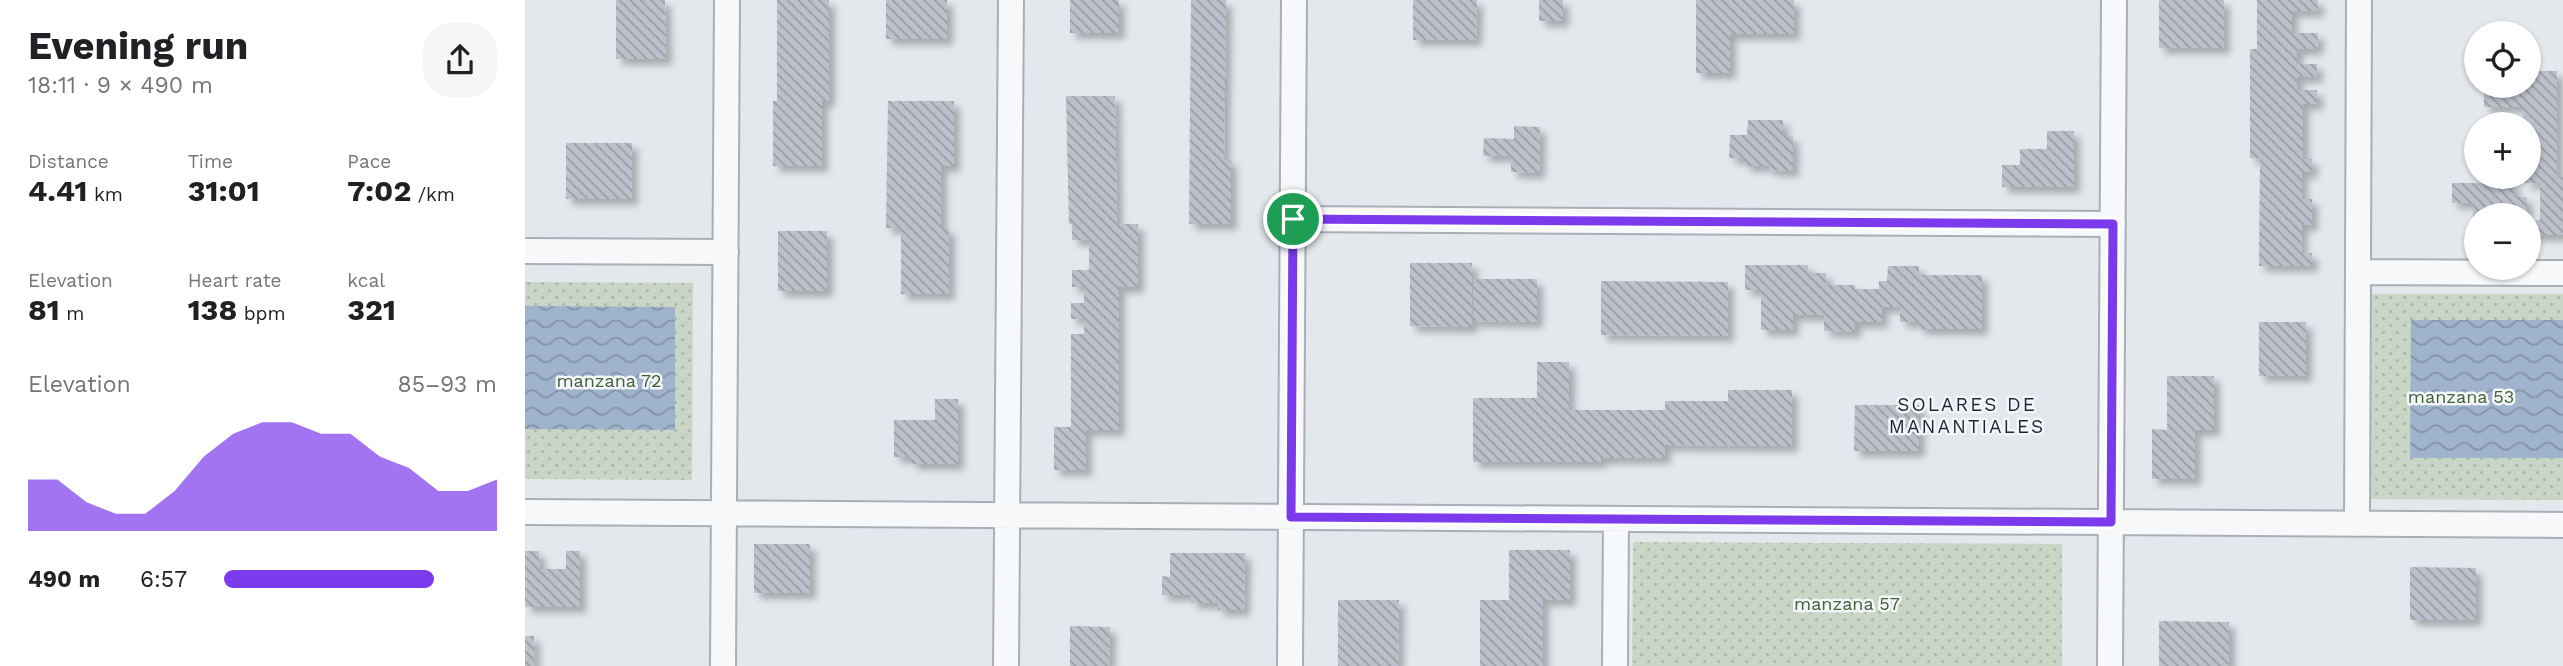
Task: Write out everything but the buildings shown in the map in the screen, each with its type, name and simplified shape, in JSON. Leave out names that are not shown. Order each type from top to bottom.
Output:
[{"type":"street","points":[[723,666],[727,0]]},
{"type":"street","points":[[1006,666],[1011,0]]},
{"type":"street","points":[[1290,666],[1294,0]]},
{"type":"street","points":[[2110,666],[2114,0]]},
{"type":"street","points":[[2357,524],[2359,0]]},
{"type":"street","points":[[1293,219],[2113,224]]},
{"type":"street","points":[[525,251],[726,252]]},
{"type":"street","points":[[2358,272],[2563,273]]},
{"type":"street","points":[[525,512],[2563,525]]},
{"type":"street","points":[[1615,666],[1616,519]]},
{"type":"green space","name":"manzana 72","points":[[525,282],[693,283],[692,480],[525,479]]},
{"type":"green space","name":"manzana 53","points":[[2360,294],[2563,294],[2563,500],[2360,499]]},
{"type":"green space","name":"manzana 57","points":[[1633,542],[2062,544],[2062,666],[1632,666]]},
{"type":"water","points":[[525,306],[675,307],[675,430],[525,429]]},
{"type":"water","points":[[2411,320],[2563,320],[2563,458],[2410,458]]},
{"type":"district","name":"SOLARES DE MANANTIALES","points":[[1967,415]]},
{"type":"route","points":[[1293,219],[2113,224],[2111,522],[1291,517],[1293,219]]}]
